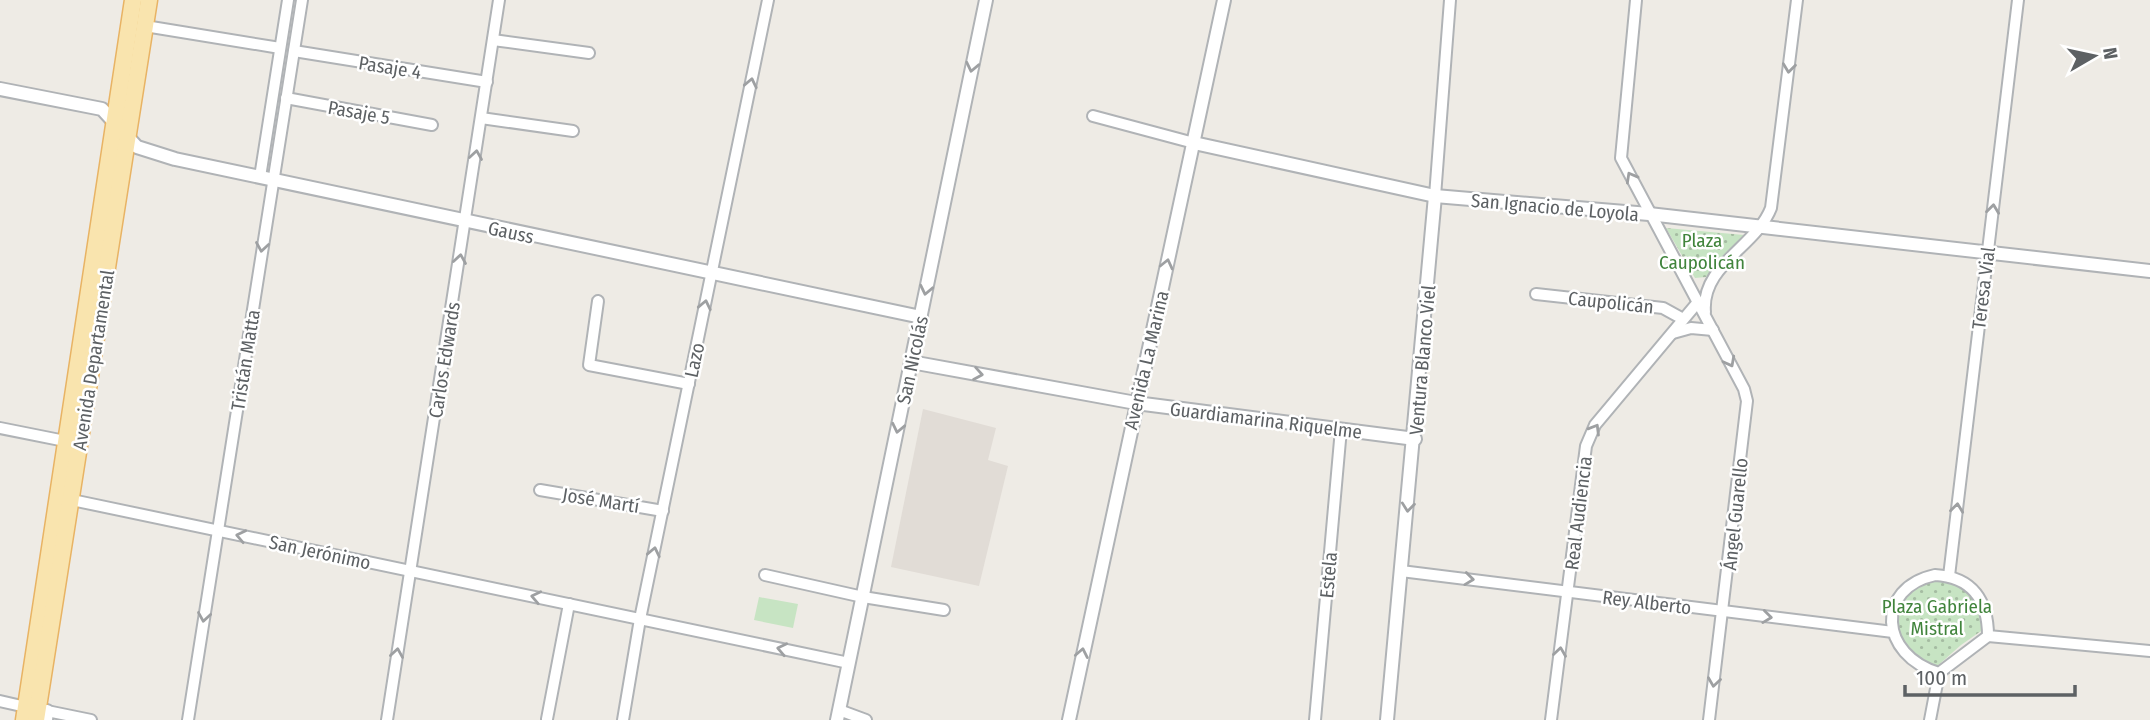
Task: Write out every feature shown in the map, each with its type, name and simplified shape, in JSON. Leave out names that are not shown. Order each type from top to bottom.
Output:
[{"type":"main road","name":"Avenida Departamental","points":[[33,716],[50,637],[72,500],[74,443],[114,121],[133,0]]},
{"type":"main road","name":"Avenida Departamental","points":[[33,716],[74,443],[149,0]]},
{"type":"street","points":[[260,177],[288,0]]},
{"type":"street","name":"Tristán Matta","points":[[188,720],[302,0]]},
{"type":"street","name":"Carlos Edwards","points":[[387,720],[499,0]]},
{"type":"street","name":"Lazo","points":[[623,720],[640,619],[768,0]]},
{"type":"street","name":"San Nicolás","points":[[838,715],[986,0]]},
{"type":"street","name":"Avenida La Marina","points":[[1069,720],[1224,0]]},
{"type":"street","name":"Ventura Blanco Viel","points":[[1387,720],[1415,439],[1450,0]]},
{"type":"street","points":[[1636,0],[1619,151],[1649,214],[1698,302]]},
{"type":"street","points":[[1706,317],[1705,298],[1712,279],[1761,226],[1773,201],[1797,0]]},
{"type":"street","name":"Teresa Vial","points":[[1949,576],[2018,0]]},
{"type":"street","points":[[145,26],[280,48]]},
{"type":"street","points":[[493,40],[589,53]]},
{"type":"street","name":"Pasaje 4","points":[[294,51],[487,82]]},
{"type":"street","points":[[0,89],[102,109],[114,121]]},
{"type":"street","name":"Pasaje 5","points":[[286,98],[432,125]]},
{"type":"street","name":"San Ignacio de Loyola","points":[[1093,116],[1194,143],[1435,197],[1649,214],[2150,271]]},
{"type":"street","points":[[481,118],[573,131]]},
{"type":"street","name":"Gauss","points":[[114,121],[126,136],[146,151],[466,222],[920,317]]},
{"type":"street","points":[[1687,280],[1701,284],[1712,279]]},
{"type":"street","name":"Caupolicán","points":[[1536,294],[1663,308],[1683,319]]},
{"type":"street","points":[[598,301],[589,365],[689,384]]},
{"type":"street","name":"Ángel Guarello","points":[[1698,302],[1744,389],[1747,401],[1709,720]]},
{"type":"street","name":"Real Audiencia","points":[[1551,720],[1590,436],[1698,302]]},
{"type":"street","points":[[1671,334],[1691,328],[1713,330]]},
{"type":"street","name":"Guardiamarina Riquelme","points":[[911,362],[1136,403],[1415,439]]},
{"type":"street","points":[[0,428],[74,443]]},
{"type":"street","name":"Estela","points":[[1314,720],[1341,429]]},
{"type":"street","name":"José Martí","points":[[540,490],[663,511]]},
{"type":"street","name":"San Jerónimo","points":[[72,500],[849,663]]},
{"type":"street","name":"Rey Alberto","points":[[1401,571],[1893,632]]},
{"type":"street","points":[[765,575],[863,597],[944,610]]},
{"type":"street","points":[[1939,673],[1906,657],[1893,632],[1895,607],[1907,589],[1925,578],[1949,576],[1966,583],[1981,598],[1988,618],[1988,636]]},
{"type":"street","points":[[547,719],[569,604]]},
{"type":"street","points":[[1930,720],[1939,673],[1988,636],[2150,651]]},
{"type":"street","points":[[0,701],[33,716],[91,720]]},
{"type":"street","points":[[838,715],[866,720]]},
{"type":"shaded area","points":[[923,409],[996,428],[988,460],[1008,466],[979,586],[891,567]]},
{"type":"green space","name":"Plaza Caupolicán","points":[[1666,228],[1744,235],[1706,277],[1695,278]]},
{"type":"green space","name":"Plaza Gabriela Mistral","points":[[1930,579],[1952,579],[1978,596],[1984,629],[1935,668],[1912,654],[1898,633],[1896,622],[1903,602]]},
{"type":"green space","points":[[759,597],[798,604],[793,628],[754,620]]}]
